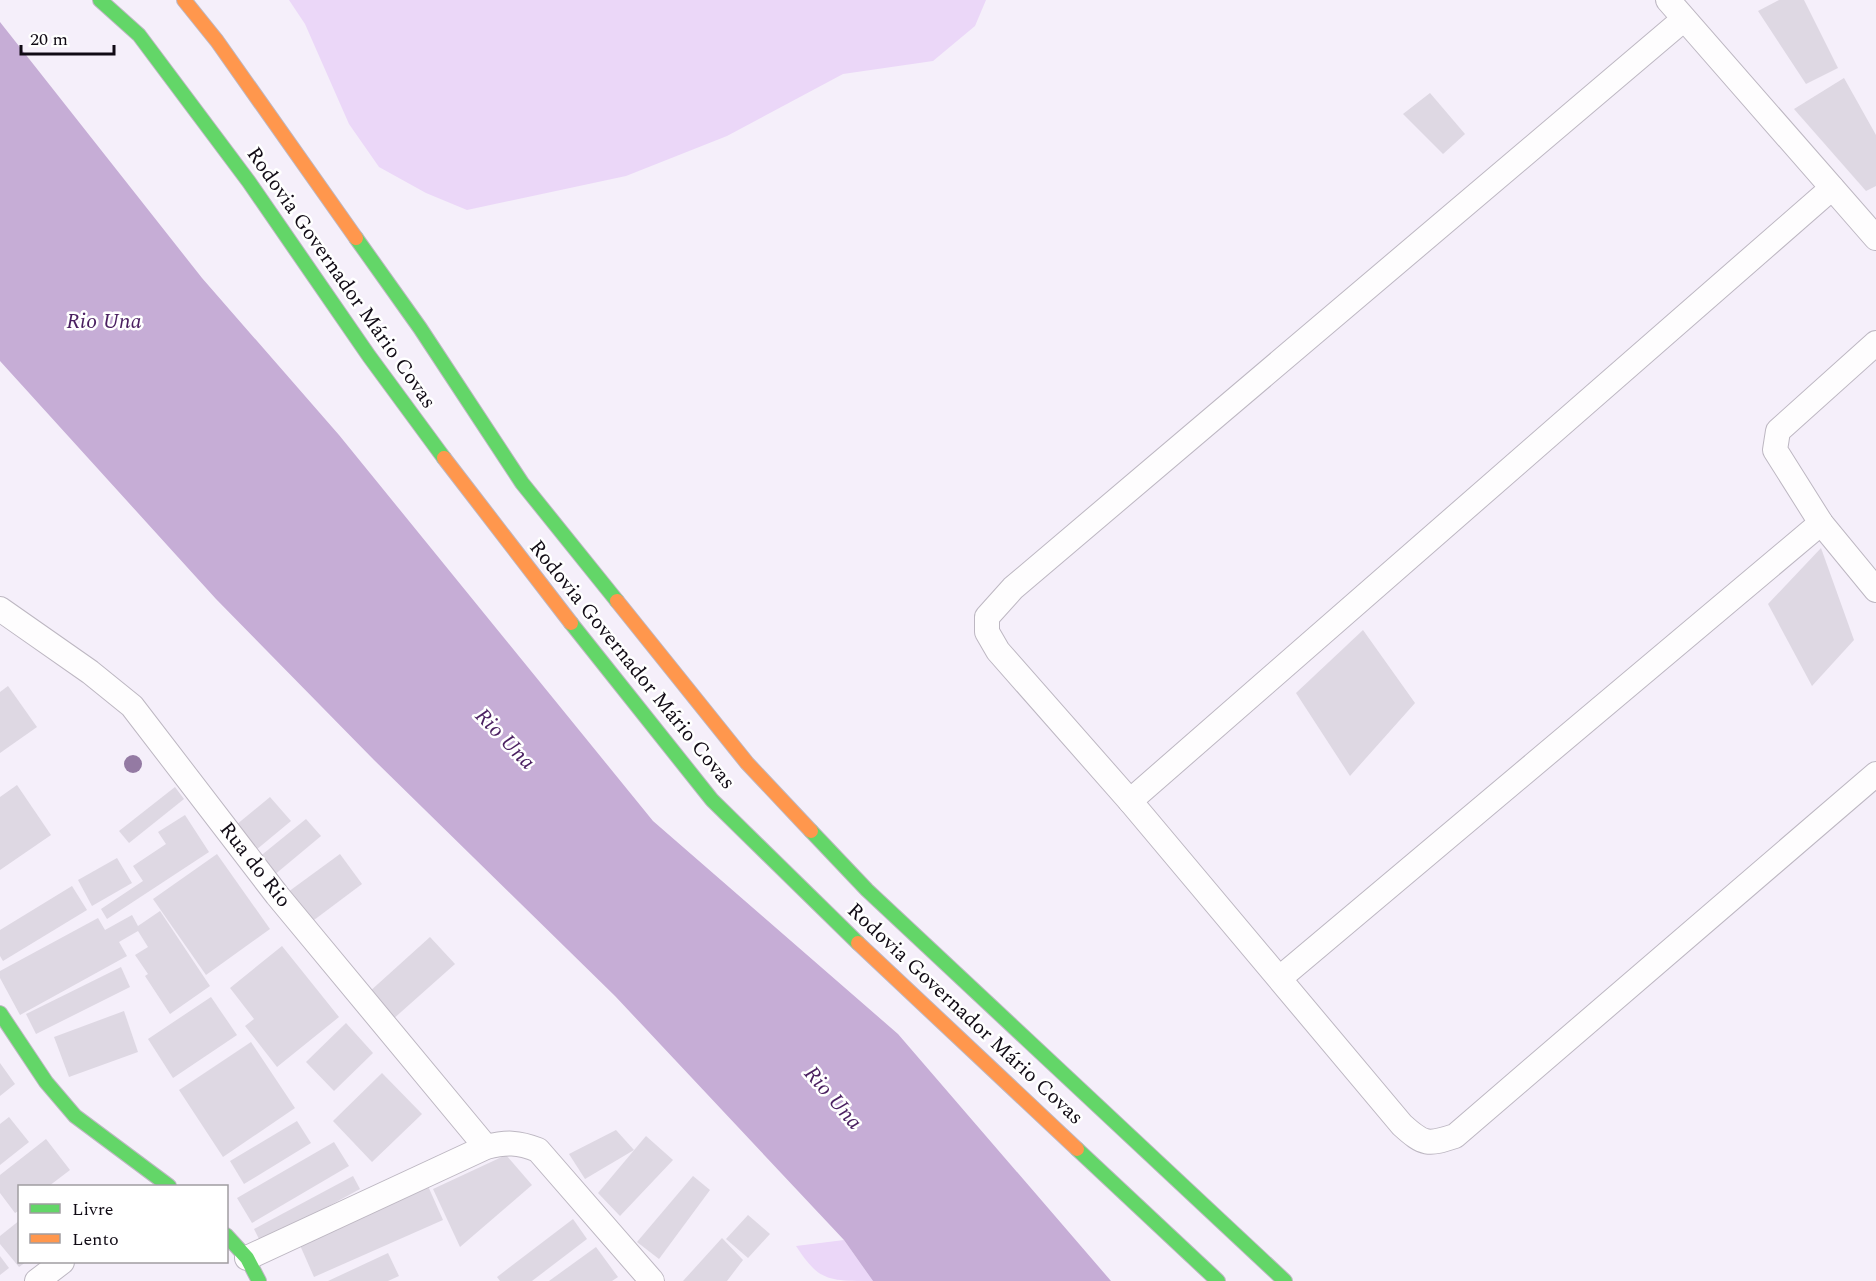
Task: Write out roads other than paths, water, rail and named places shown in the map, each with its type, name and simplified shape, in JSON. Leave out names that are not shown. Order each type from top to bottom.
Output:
[{"type":"main road","name":"Rodovia Governador Mário Covas","points":[[100,0],[139,35],[249,182],[369,356],[504,540],[712,800],[805,893],[1218,1281]]},
{"type":"main road","name":"Rodovia Governador Mário Covas","points":[[184,0],[217,41],[420,328],[522,483],[747,763],[867,890],[1285,1281]]},
{"type":"main road","points":[[0,1013],[46,1082],[75,1116],[164,1185]]},
{"type":"main road","points":[[228,1237],[248,1258],[259,1281]]},
{"type":"street","points":[[1668,0],[1876,238]]},
{"type":"street","points":[[1684,19],[1013,588],[987,617],[987,632],[998,651],[1130,801],[1402,1125],[1417,1138],[1432,1143],[1455,1136],[1876,774]]},
{"type":"street","points":[[1130,801],[1832,188]]},
{"type":"street","points":[[1876,343],[1778,431],[1775,450],[1821,523],[1876,590]]},
{"type":"street","points":[[1280,978],[1821,523]]},
{"type":"street","name":"Rua do Rio","points":[[0,609],[90,672],[132,706],[277,895],[486,1147]]},
{"type":"street","points":[[248,1258],[486,1147],[507,1141],[538,1150],[652,1281]]},
{"type":"street","points":[[37,1281],[61,1263]]},
{"type":"water","name":"Rio Una","points":[[0,22],[202,278],[339,435],[653,821],[898,1034],[1111,1281],[873,1281],[844,1240],[615,996],[374,760],[216,599],[0,361]]}]
